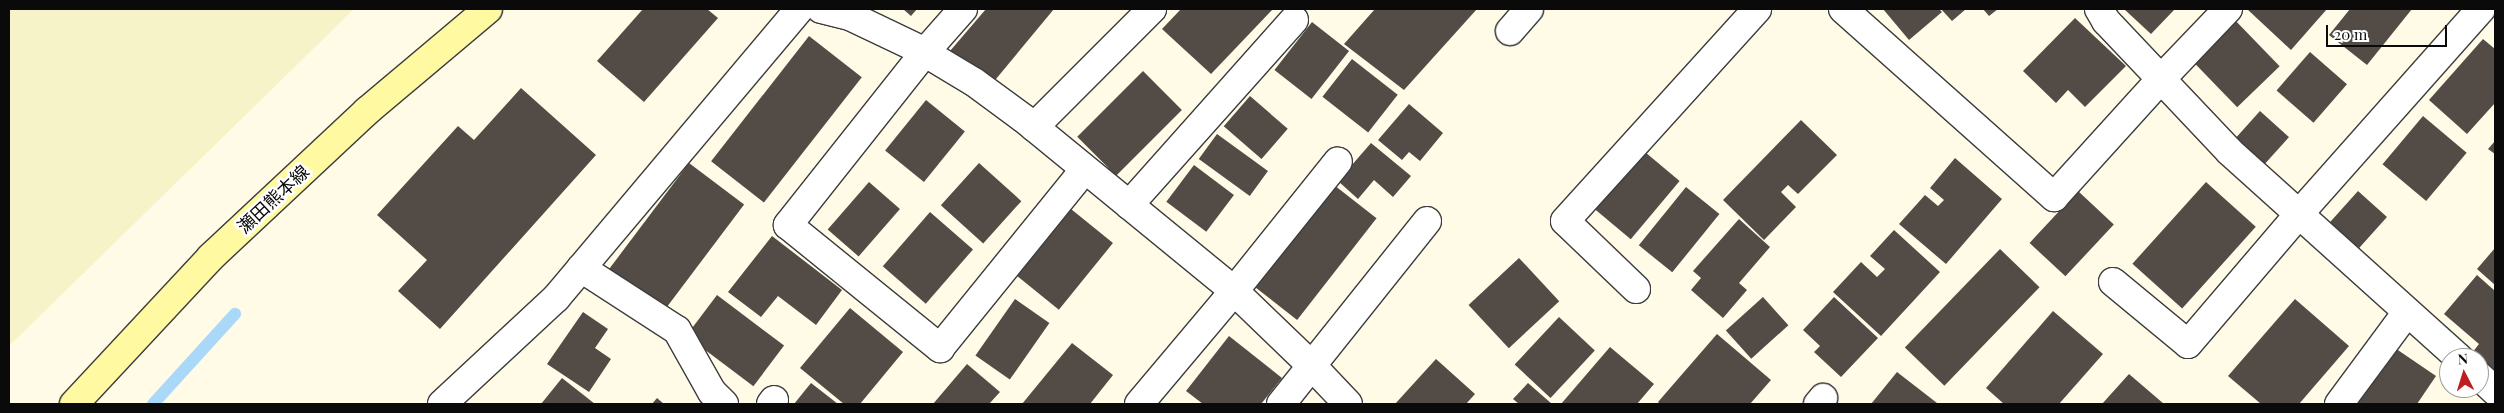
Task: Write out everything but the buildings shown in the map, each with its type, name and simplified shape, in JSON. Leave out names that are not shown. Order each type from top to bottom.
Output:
[{"type":"main road","name":"瀬田熊本線","points":[[74,404],[211,257],[367,111],[488,9]]},
{"type":"street","points":[[442,404],[556,298],[799,9]]},
{"type":"street","points":[[821,9],[852,17],[925,52],[974,82],[1129,204],[1234,291],[1312,366],[1348,404]]},
{"type":"street","points":[[963,9],[925,52],[788,225],[940,348],[1085,169]]},
{"type":"street","points":[[1034,128],[1152,9]]},
{"type":"street","points":[[1510,31],[1529,9]]},
{"type":"street","points":[[1636,289],[1565,221],[1757,9]]},
{"type":"street","points":[[1843,9],[2054,198],[2161,79],[2228,9]]},
{"type":"street","points":[[2099,9],[2106,21],[2230,152],[2448,348]]},
{"type":"street","points":[[2113,282],[2188,344],[2298,215],[2481,9]]},
{"type":"street","points":[[1129,204],[1294,20]]},
{"type":"street","points":[[1139,404],[1234,291],[1338,161]]},
{"type":"street","points":[[1281,404],[1427,221]]},
{"type":"street","points":[[581,268],[677,330],[712,392],[724,404]]},
{"type":"street","points":[[2339,404],[2407,312]]},
{"type":"shaded area","points":[[9,9],[354,9],[9,346]]},
{"type":"waterway","points":[[153,404],[235,314]]}]
